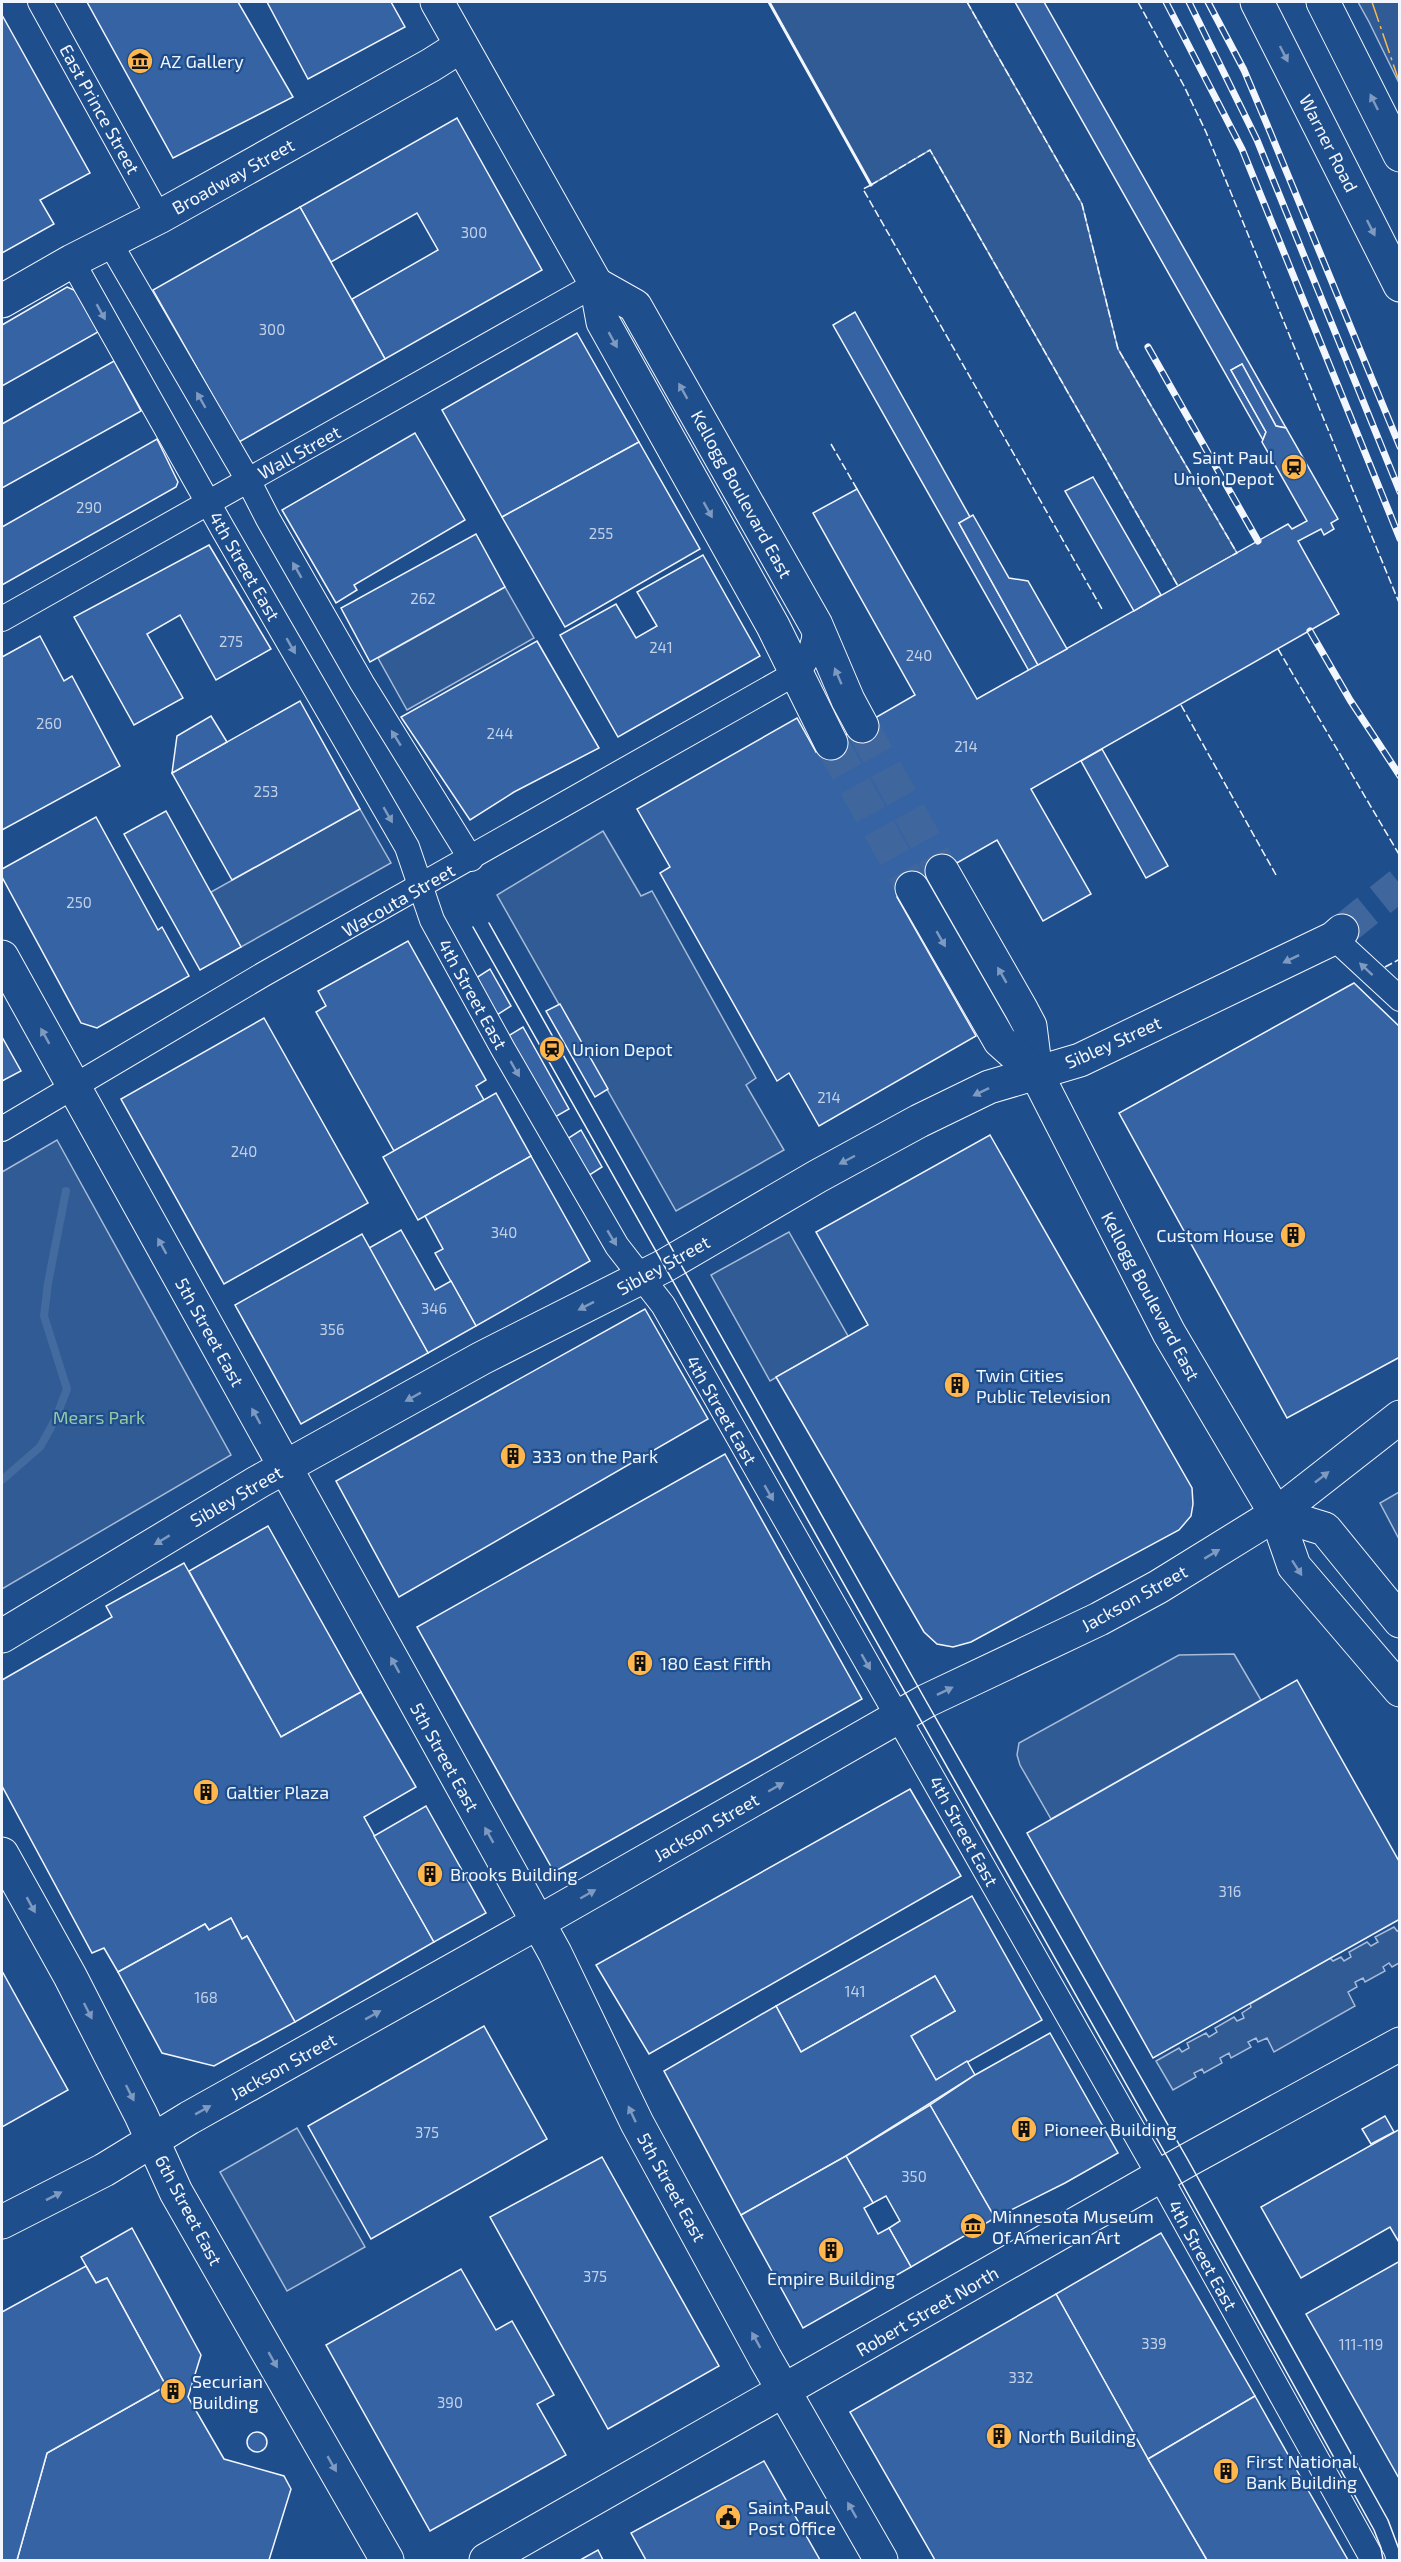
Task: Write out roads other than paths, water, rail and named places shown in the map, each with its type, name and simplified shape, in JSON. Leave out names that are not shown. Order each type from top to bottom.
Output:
[{"type":"main road","name":"Kellogg Boulevard East","points":[[437,2],[596,284],[603,322],[773,626],[831,743]]},
{"type":"main road","name":"Warner Road","points":[[1257,2],[1400,285]]},
{"type":"main road","points":[[1323,2],[1400,155]]},
{"type":"main road","name":"Broadway Street","points":[[2,301],[72,261],[159,217],[461,46]]},
{"type":"main road","name":"Kellogg Boulevard East","points":[[596,284],[635,306],[816,625],[848,700],[862,726]]},
{"type":"main road","name":"Kellogg Boulevard East","points":[[942,871],[1030,1026],[1036,1073],[1164,1323],[1276,1514],[1294,1566],[1400,1690]]},
{"type":"main road","name":"Kellogg Boulevard East","points":[[912,888],[1000,1041],[1036,1073]]},
{"type":"main road","name":"Sibley Street","points":[[2,1636],[285,1468],[482,1358],[643,1277],[818,1176],[919,1121],[989,1087],[1080,1060],[1338,935]]},
{"type":"main road","name":"5th Street East","points":[[2,957],[555,1953],[637,2123],[784,2392],[881,2560]]},
{"type":"main road","name":"Jackson Street","points":[[2,2222],[104,2170],[189,2118],[946,1690],[1109,1613],[1158,1587],[1276,1514],[1400,1417]]},
{"type":"main road","points":[[1276,1514],[1324,1530],[1400,1621]]},
{"type":"main road","name":"6th Street East","points":[[2,1854],[70,1976],[153,2141],[176,2192],[387,2560]]},
{"type":"main road","name":"Robert Street North","points":[[486,2560],[1160,2177],[1400,2044]]},
{"type":"street","name":"East Prince Street","points":[[40,2],[159,217]]},
{"type":"street","points":[[110,243],[362,682],[471,859]]},
{"type":"street","name":"4th Street East","points":[[72,261],[407,847],[432,920],[503,1048],[617,1246],[663,1305],[1160,2177],[1373,2560]]},
{"type":"street","name":"Wall Street","points":[[2,619],[596,284]]},
{"type":"street","points":[[796,673],[805,664],[810,654],[816,625]]},
{"type":"street","name":"Wacouta Street","points":[[2,1129],[264,974],[471,859],[796,673]]},
{"type":"street","points":[[1338,935],[1400,999]]},
{"type":"waterway","points":[[2,1480],[40,1447],[55,1420],[67,1389],[44,1316],[66,1191]]},
{"type":"tunnel","points":[[862,726],[942,871]]},
{"type":"tunnel","points":[[831,743],[912,888]]},
{"type":"tunnel","points":[[1342,931],[1400,884]]},
{"type":"tram line","points":[[489,923],[926,1701],[1188,2160],[1388,2520],[1400,2552]]},
{"type":"tram line","points":[[473,927],[1174,2169],[1374,2530],[1383,2560]]},
{"type":"railway","points":[[1166,2],[1242,149],[1400,539]]},
{"type":"railway","points":[[1189,2],[1257,140],[1400,492]]},
{"type":"railway","points":[[1208,2],[1244,70],[1400,447]]},
{"type":"railway","points":[[1148,347],[1258,541]]},
{"type":"railway","points":[[1310,631],[1350,700],[1400,776]]},
{"type":"place","name":"AZ Gallery","points":[[140,61]]},
{"type":"place","name":"Saint Paul Union Depot","points":[[1294,467]]},
{"type":"place","name":"Union Depot","points":[[552,1049]]},
{"type":"place","name":"Custom House","points":[[1293,1235]]},
{"type":"place","name":"Twin Cities Public Television","points":[[957,1385]]},
{"type":"place","name":"333 on the Park","points":[[513,1456]]},
{"type":"place","name":"180 East Fifth","points":[[640,1663]]},
{"type":"place","name":"Galtier Plaza","points":[[206,1792]]},
{"type":"place","name":"Brooks Building","points":[[430,1874]]},
{"type":"place","name":"Pioneer Building","points":[[1024,2129]]},
{"type":"place","name":"Minnesota Museum Of American Art","points":[[973,2226]]},
{"type":"place","name":"Empire Building","points":[[831,2250]]},
{"type":"place","name":"Securian Building","points":[[173,2391]]},
{"type":"place","name":"North Building","points":[[999,2436]]},
{"type":"place","name":"First National Bank Building","points":[[1226,2471]]},
{"type":"place","name":"Saint Paul Post Office","points":[[728,2517]]},
{"type":"park label","name":"Mears Park","points":[[99,1417]]}]
